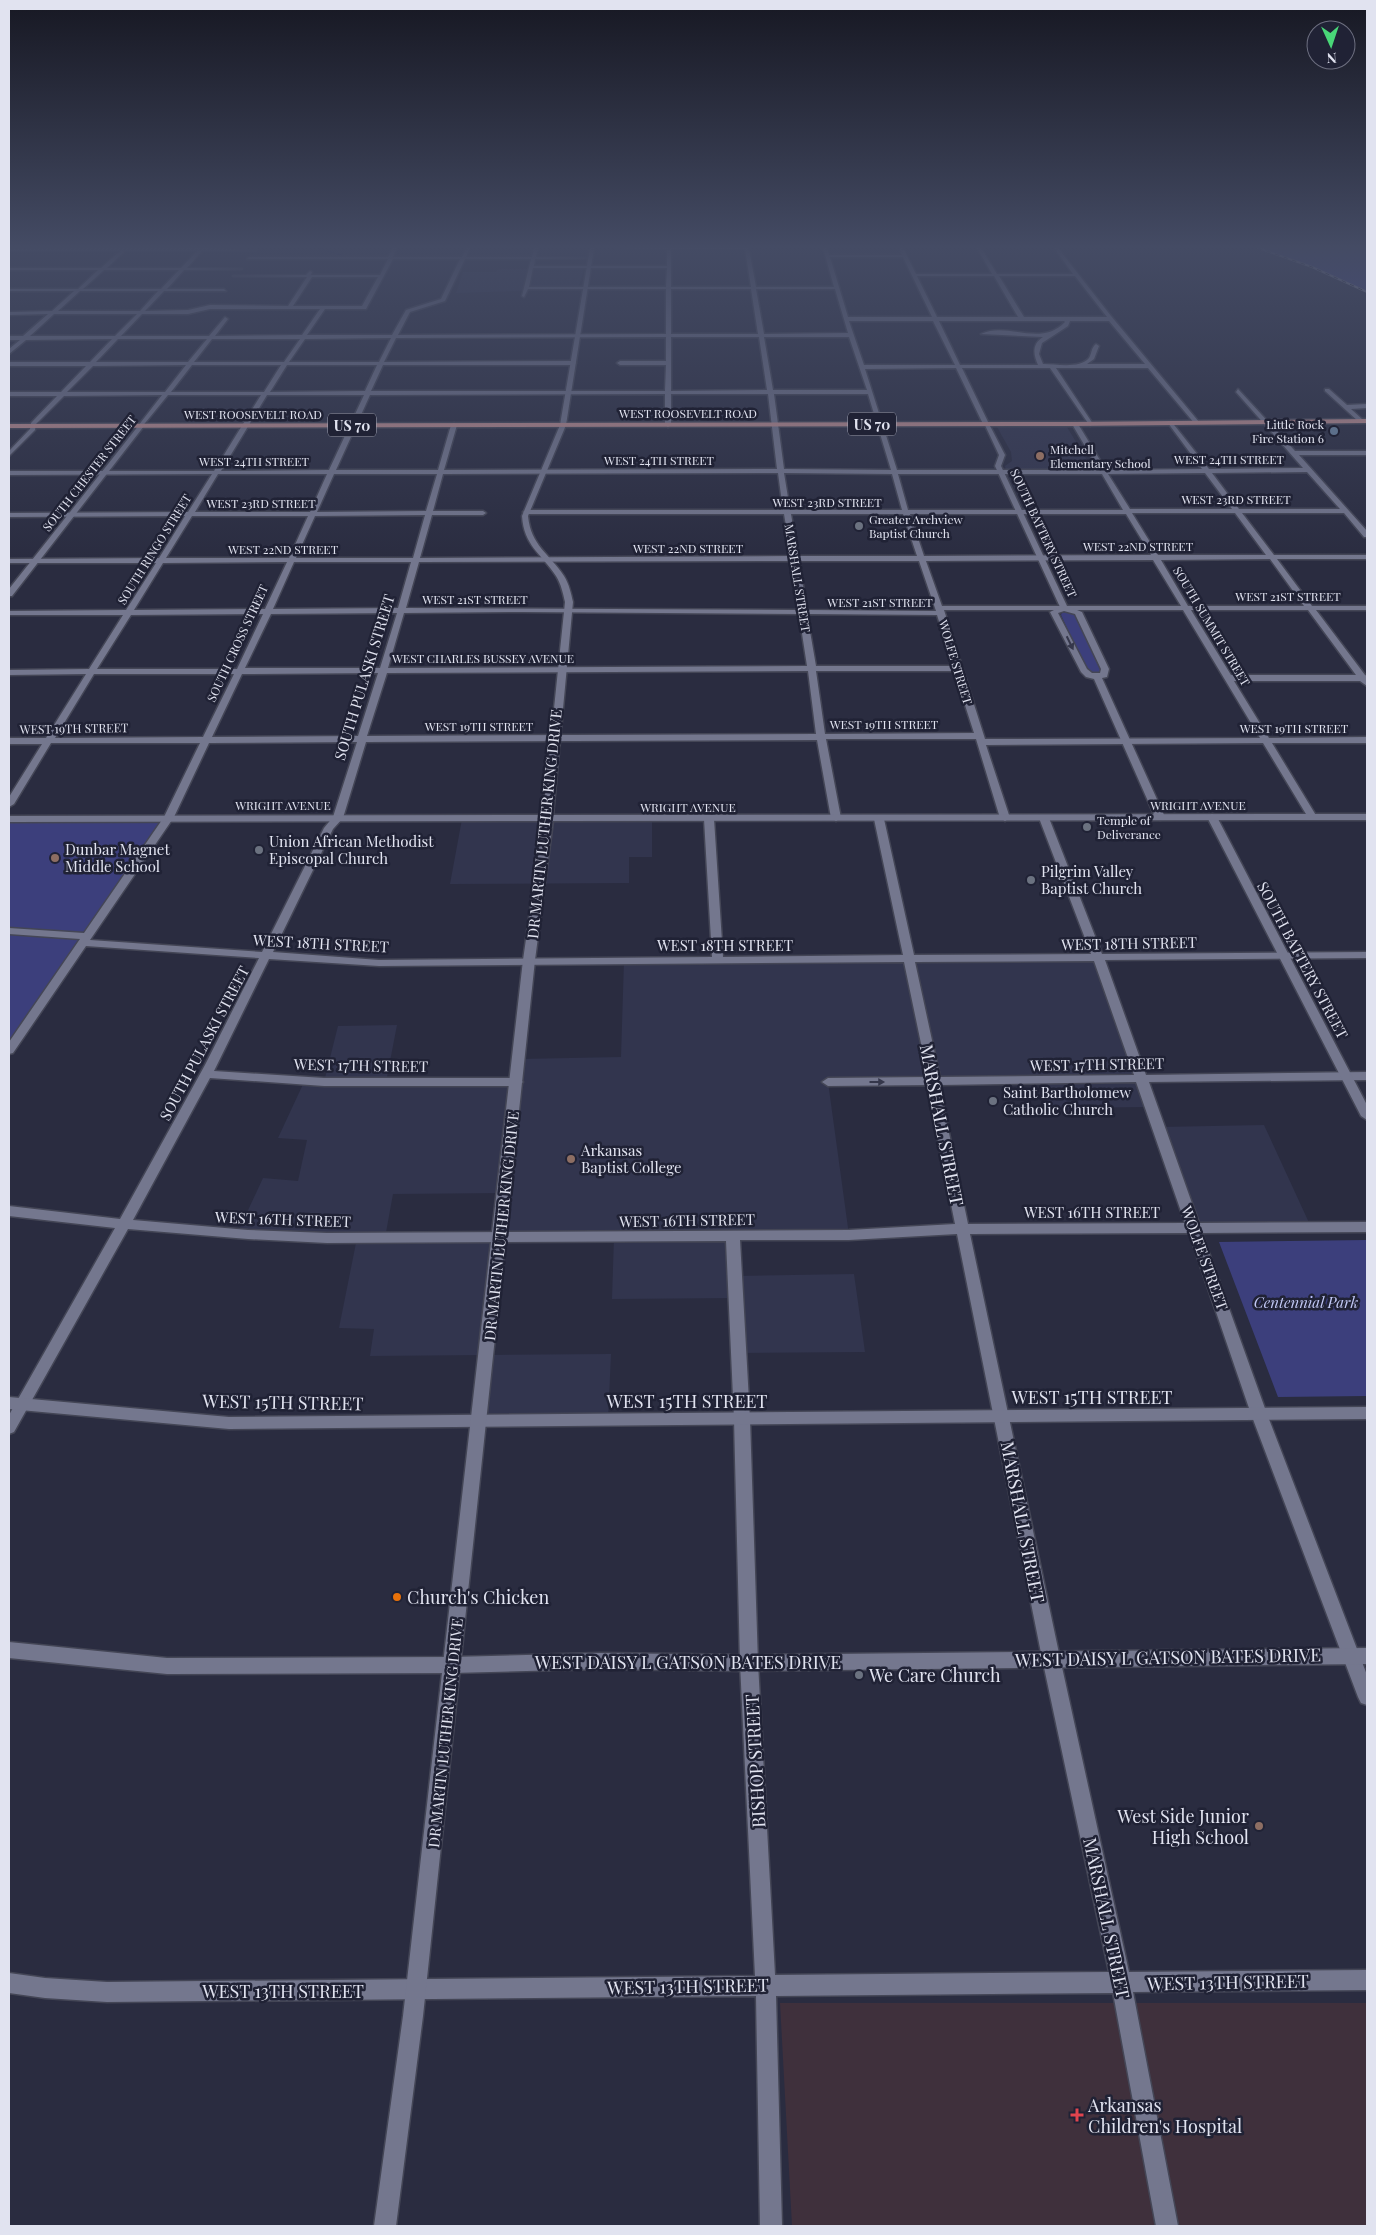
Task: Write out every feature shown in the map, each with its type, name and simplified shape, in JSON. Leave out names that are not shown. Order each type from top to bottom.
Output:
[{"type":"main road","name":"WEST ROOSEVELT ROAD","points":[[9,426],[1090,424],[1364,421]]},
{"type":"street","points":[[9,454],[33,429],[32,426],[102,352]]},
{"type":"street","name":"SOUTH CHESTER STREET","points":[[9,594],[200,352]]},
{"type":"street","name":"SOUTH RINGO STREET","points":[[9,804],[160,560],[292,352]]},
{"type":"street","name":"SOUTH CROSS STREET","points":[[9,1050],[169,818],[268,612],[289,560],[387,352]]},
{"type":"street","name":"DR MARTIN LUTHER KING DRIVE","points":[[385,2226],[416,1990],[517,1082],[528,960],[548,819],[554,738],[568,611],[567,588],[561,576],[534,546],[528,535],[525,522],[526,512],[563,425],[575,352]]},
{"type":"street","points":[[668,352],[670,392],[668,425]]},
{"type":"street","name":"MARSHALL STREET","points":[[763,352],[821,737],[836,818]]},
{"type":"street","name":"WOLFE STREET","points":[[857,352],[881,424],[906,513],[940,611],[1005,818]]},
{"type":"street","name":"SOUTH BATTERY STREET","points":[[951,352],[1002,455],[998,466],[1000,473],[1039,557],[1064,608],[1078,612],[1105,669],[1104,675],[1097,676]]},
{"type":"street","points":[[1036,352],[1041,366]]},
{"type":"street","points":[[1081,366],[1091,359],[1094,352]]},
{"type":"street","points":[[1139,352],[1197,423]]},
{"type":"street","points":[[9,364],[573,363]]},
{"type":"street","points":[[620,363],[668,363]]},
{"type":"street","points":[[1052,366],[1090,424]]},
{"type":"street","points":[[862,367],[1150,366]]},
{"type":"street","points":[[1327,390],[1364,421]]},
{"type":"street","points":[[1238,391],[1367,535]]},
{"type":"street","points":[[9,394],[870,392]]},
{"type":"street","points":[[1346,407],[1367,406]]},
{"type":"street","points":[[1172,423],[1366,680]]},
{"type":"street","name":"SOUTH SUMMIT STREET","points":[[1075,424],[1312,817]]},
{"type":"street","name":"SOUTH PULASKI STREET","points":[[9,1428],[15,1403],[124,1224],[267,956],[330,828],[338,818],[360,739],[401,610],[454,425]]},
{"type":"street","points":[[1294,453],[1367,453]]},
{"type":"street","name":"WEST 24TH STREET","points":[[9,473],[781,471],[1000,473],[1308,470]]},
{"type":"street","name":"WEST 23RD STREET","points":[[526,512],[1346,511]]},
{"type":"street","name":"WEST 23RD STREET","points":[[9,515],[483,513]]},
{"type":"street","name":"WEST 22ND STREET","points":[[9,561],[1367,557]]},
{"type":"street","points":[[1064,608],[1054,612],[1085,673],[1097,676],[1160,817]]},
{"type":"street","name":"WEST 21ST STREET","points":[[9,613],[401,610],[803,612],[1064,608],[1367,608]]},
{"type":"street","name":"WEST CHARLES BUSSEY AVENUE","points":[[9,672],[957,668]]},
{"type":"street","points":[[1229,678],[1366,680]]},
{"type":"street","name":"WEST 19TH STREET","points":[[9,741],[821,737],[1126,742],[1367,740]]},
{"type":"street","name":"SOUTH BATTERY STREET","points":[[1212,817],[1367,1116]]},
{"type":"street","name":"WRIGHT AVENUE","points":[[9,819],[1367,817]]},
{"type":"street","name":"MARSHALL STREET","points":[[879,818],[935,1082],[934,1090],[1051,1658],[1121,1983],[1167,2226]]},
{"type":"street","name":"WOLFE STREET","points":[[1044,818],[1099,958],[1260,1414],[1360,1656],[1367,1698]]},
{"type":"street","points":[[709,819],[718,959]]},
{"type":"street","name":"WEST 18TH STREET","points":[[9,932],[267,956],[379,963],[528,960],[1284,957],[1367,955]]},
{"type":"street","name":"WEST 17TH STREET","points":[[205,1074],[324,1082],[517,1082]]},
{"type":"street","name":"WEST 17TH STREET","points":[[828,1082],[1367,1076]]},
{"type":"street","name":"WEST 16TH STREET","points":[[9,1211],[124,1224],[290,1238],[849,1235],[962,1229],[1367,1227]]},
{"type":"street","name":"BISHOP STREET","points":[[733,1236],[742,1419],[749,1663],[765,1985],[771,2226]]},
{"type":"street","name":"WEST 15TH STREET","points":[[15,1403],[229,1423],[1367,1413]]},
{"type":"street","name":"WEST DAISY L GATSON BATES DRIVE","points":[[9,1650],[167,1666],[452,1666],[600,1662],[749,1663],[1051,1658],[1360,1656]]},
{"type":"street","name":"WEST 13TH STREET","points":[[9,1982],[45,1988],[107,1992],[1367,1980]]},
{"type":"shaded area","points":[[997,427],[1067,427],[1093,470],[1006,470],[1005,466],[1012,461],[1011,452]]},
{"type":"shaded area","points":[[462,819],[652,819],[652,857],[629,857],[629,883],[450,884]]},
{"type":"shaded area","name":"Arkansas Baptist College","points":[[1099,958],[1152,1107],[1046,1108],[1038,1081],[828,1082],[849,1235],[734,1236],[736,1276],[854,1274],[865,1352],[739,1353],[736,1298],[612,1299],[614,1237],[500,1238],[487,1355],[611,1354],[608,1420],[479,1420],[486,1355],[370,1356],[374,1329],[339,1328],[357,1238],[237,1234],[263,1178],[298,1181],[307,1140],[278,1138],[305,1080],[324,1082],[338,1026],[397,1025],[386,1082],[517,1082],[520,1059],[621,1057],[624,961]],"holes":[[[505,1193],[500,1238],[385,1238],[393,1194]]]},
{"type":"shaded area","points":[[1264,1125],[1311,1227],[1195,1228],[1159,1127]]},
{"type":"shaded area","name":"Arkansas Children's Hospital","points":[[780,2003],[1367,2003],[1367,2226],[792,2226]]},
{"type":"green space","points":[[1062,612],[1075,613],[1102,671],[1100,673],[1091,673],[1086,670],[1061,615]]},
{"type":"green space","points":[[169,817],[165,824],[9,1049],[9,819]]},
{"type":"green space","name":"Centennial Park","points":[[1367,1240],[1367,1396],[1278,1397],[1219,1242]]},
{"type":"place","name":"Little Rock Fire Station 6","points":[[1334,431]]},
{"type":"place","name":"Mitchell Elementary School","points":[[1040,456]]},
{"type":"place","name":"Greater Archview Baptist Church","points":[[859,526]]},
{"type":"place","name":"Temple of Deliverance","points":[[1087,827]]},
{"type":"place","name":"Union African Methodist Episcopal Church","points":[[259,850]]},
{"type":"place","name":"Dunbar Magnet Middle School","points":[[55,858]]},
{"type":"place","name":"Pilgrim Valley Baptist Church","points":[[1031,880]]},
{"type":"place","name":"Saint Bartholomew Catholic Church","points":[[993,1101]]},
{"type":"place","name":"Arkansas Baptist College","points":[[571,1159]]},
{"type":"place","name":"Church's Chicken","points":[[397,1597]]},
{"type":"place","name":"We Care Church","points":[[859,1675]]},
{"type":"place","name":"West Side Junior High School","points":[[1259,1826]]},
{"type":"place","name":"Arkansas Children's Hospital","points":[[1077,2115]]}]
